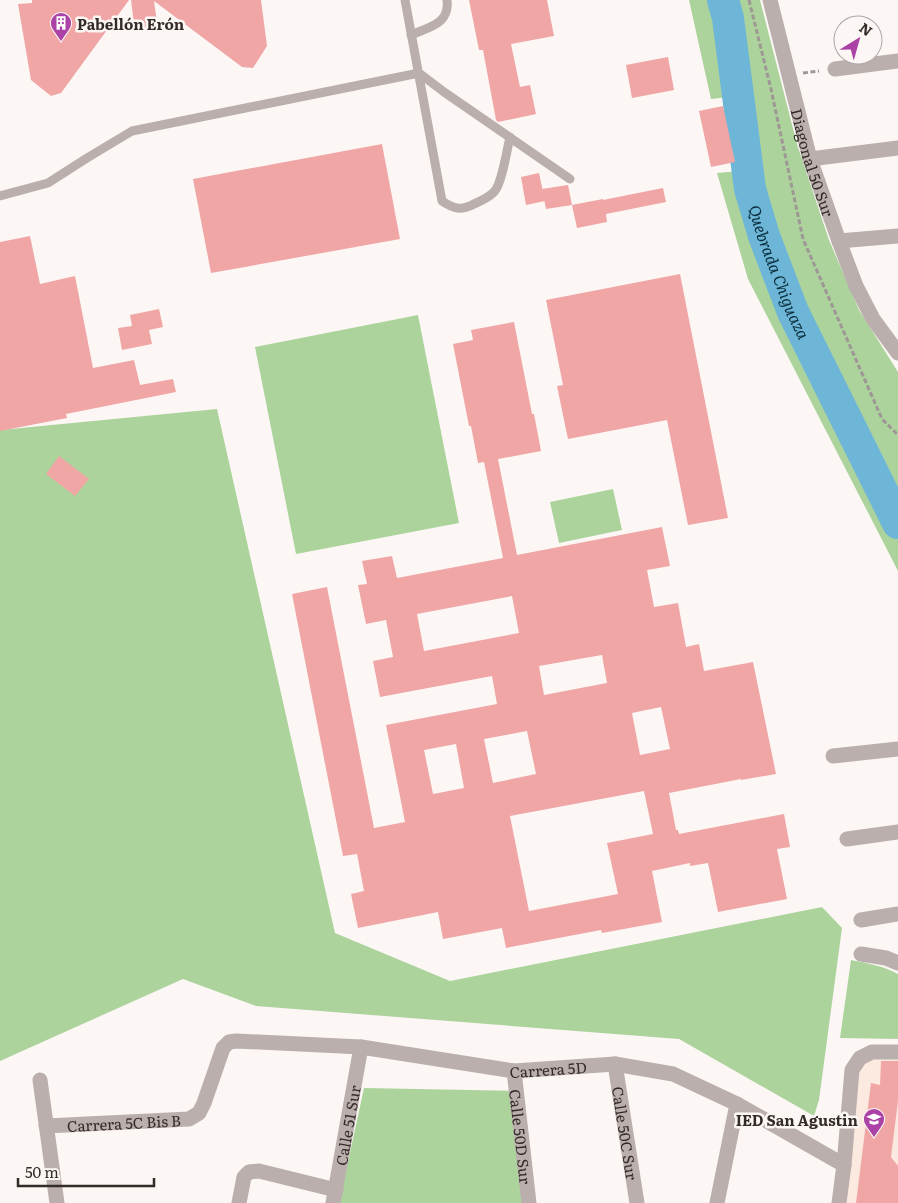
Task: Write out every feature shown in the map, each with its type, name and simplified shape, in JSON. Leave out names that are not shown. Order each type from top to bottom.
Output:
[{"type":"street","name":"Diagonal 50 Sur","points":[[770,0],[810,159],[839,241],[856,286],[873,319],[898,353]]},
{"type":"street","points":[[835,69],[898,62]]},
{"type":"street","points":[[810,159],[898,148]]},
{"type":"street","points":[[839,241],[898,236]]},
{"type":"street","points":[[833,756],[898,749]]},
{"type":"street","points":[[847,840],[898,832]]},
{"type":"street","points":[[861,920],[898,914]]},
{"type":"street","points":[[861,954],[886,958],[898,963]]},
{"type":"street","name":"Carrera 5D","points":[[199,1112],[224,1048],[229,1042],[361,1048],[514,1071],[615,1064],[673,1074],[737,1104],[844,1165]]},
{"type":"street","name":"Calle 51 Sur","points":[[334,1196],[361,1048]]},
{"type":"street","points":[[839,1203],[852,1070],[860,1058],[872,1052],[898,1052]]},
{"type":"street","name":"Calle 50C Sur","points":[[615,1064],[637,1203]]},
{"type":"street","name":"Calle 50D Sur","points":[[514,1071],[529,1203]]},
{"type":"street","points":[[40,1080],[57,1203]]},
{"type":"street","points":[[717,1203],[737,1104]]},
{"type":"street","name":"Carrera 5C Bis B","points":[[46,1126],[189,1120],[199,1112]]},
{"type":"street","points":[[239,1203],[244,1177],[249,1172],[259,1170],[334,1196]]},
{"type":"lane","points":[[405,0],[442,201],[453,208],[466,208],[484,199],[496,190],[510,137]]},
{"type":"lane","points":[[412,35],[437,24],[445,17],[448,6],[447,0]]},
{"type":"lane","points":[[0,196],[48,183],[132,132],[419,73],[570,179]]},
{"type":"path","points":[[749,0],[771,89],[803,239],[882,420],[898,436]]},
{"type":"path","points":[[788,75],[835,69]]},
{"type":"shaded area","name":"IED San Agustin","points":[[874,1055],[898,1056],[898,1203],[842,1203],[859,1074]]},
{"type":"green space","points":[[689,0],[760,0],[797,144],[829,240],[859,310],[898,372],[898,571],[748,279],[717,173],[739,171],[730,97],[711,99]]},
{"type":"green space","points":[[418,315],[459,523],[296,554],[255,347]]},
{"type":"green space","points":[[217,409],[335,933],[450,981],[822,907],[842,928],[819,1100],[814,1116],[679,1039],[256,1006],[183,979],[0,1061],[0,430]]},
{"type":"green space","points":[[613,489],[622,530],[559,543],[550,502]]},
{"type":"green space","points":[[851,960],[881,967],[898,974],[898,1039],[840,1038]]},
{"type":"green space","points":[[364,1088],[519,1091],[531,1203],[339,1203]]},
{"type":"building","name":"Pabellón Erón","points":[[32,0],[129,0],[61,93],[51,96],[31,80],[18,4],[32,3]]},
{"type":"building","name":"Pabellón Erón","points":[[131,0],[261,0],[267,46],[253,68],[242,67],[154,1],[158,29],[135,32]]},
{"type":"building","points":[[469,0],[547,0],[554,36],[511,44],[520,87],[530,85],[536,114],[498,122],[496,120],[483,50],[479,50]]},
{"type":"building","points":[[668,57],[674,90],[632,98],[626,65]]},
{"type":"building","points":[[723,106],[735,162],[711,167],[699,111]]},
{"type":"building","points":[[382,144],[400,239],[211,273],[193,179]]},
{"type":"building","points":[[539,173],[545,201],[526,205],[521,177]]},
{"type":"building","points":[[568,185],[572,205],[546,209],[542,189]]},
{"type":"building","points":[[663,188],[666,202],[606,214],[607,222],[577,228],[572,205]]},
{"type":"building","points":[[30,236],[40,284],[75,276],[93,368],[134,360],[140,385],[173,379],[176,392],[66,414],[67,418],[0,431],[0,242]]},
{"type":"building","points":[[680,274],[728,518],[688,525],[667,420],[568,439],[557,386],[563,385],[546,300]]},
{"type":"building","points":[[159,309],[163,327],[149,330],[152,344],[122,350],[118,328],[132,326],[130,315]]},
{"type":"building","points":[[514,322],[532,414],[534,414],[541,451],[498,459],[517,555],[662,527],[670,566],[647,570],[654,607],[678,603],[686,647],[699,644],[704,671],[753,662],[776,774],[669,793],[676,830],[678,830],[679,834],[784,814],[790,847],[777,849],[787,899],[718,912],[708,863],[690,866],[690,863],[652,871],[662,922],[602,933],[601,930],[506,948],[502,928],[443,939],[438,912],[358,928],[351,894],[364,891],[357,854],[343,856],[292,594],[327,587],[374,828],[405,822],[386,725],[497,704],[492,676],[380,697],[373,661],[393,657],[386,620],[366,624],[358,585],[367,584],[362,561],[392,556],[397,578],[503,558],[484,462],[478,463],[453,344],[473,340],[471,330]],"holes":[[[512,596],[519,633],[424,651],[417,614]],[[602,655],[607,683],[544,695],[539,666]],[[661,707],[670,749],[640,755],[632,713]],[[527,731],[536,774],[493,783],[484,739]],[[456,744],[464,788],[433,794],[424,750]],[[644,791],[653,834],[607,843],[618,894],[529,911],[510,816]]]},
{"type":"building","points":[[59,456],[89,479],[75,496],[46,474]]},
{"type":"building","name":"IED San Agustin","points":[[881,1061],[898,1061],[898,1101],[891,1157],[898,1166],[898,1203],[856,1203],[871,1083],[880,1085]]},
{"type":"waterway","name":"Quebrada Chiguaza","points":[[723,0],[728,18],[750,189],[764,236],[793,312],[898,523]]},
{"type":"place","name":"Pabellón Erón","points":[[61,42]]},
{"type":"place","name":"IED San Agustin","points":[[874,1138]]}]
